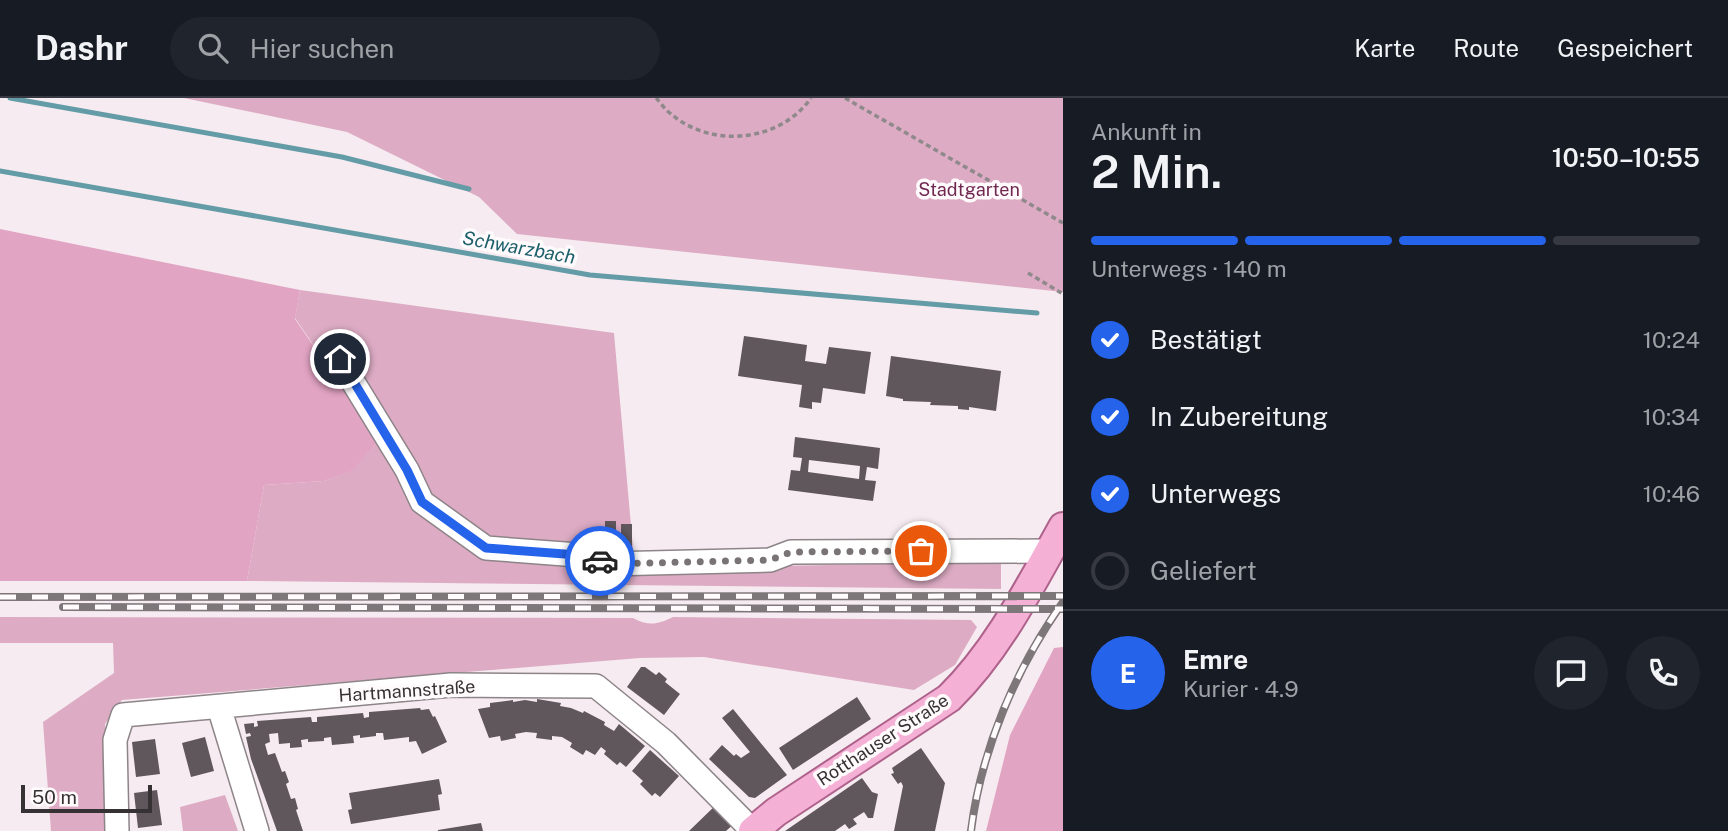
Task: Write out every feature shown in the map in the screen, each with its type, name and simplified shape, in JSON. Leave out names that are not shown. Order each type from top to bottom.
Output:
[{"type":"main road","name":"Rotthauser Straße","points":[[753,831],[833,773],[949,698],[969,679],[1032,585],[1057,539]]},
{"type":"street","points":[[340,359],[407,470],[422,502],[486,548],[578,555],[608,564],[770,560],[791,552],[1057,539]]},
{"type":"street","name":"Hartmannstraße","points":[[117,831],[116,740],[123,715],[451,685],[596,687],[666,743],[753,831]]},
{"type":"street","points":[[219,707],[257,831]]},
{"type":"path","points":[[656,98],[671,115],[696,130],[725,137],[754,135],[781,125],[804,108],[811,98]]},
{"type":"path","points":[[845,98],[1063,223]]},
{"type":"path","points":[[1028,273],[1063,294]]},
{"type":"green space","name":"Stadtgarten","points":[[184,98],[1063,98],[1063,292],[517,234],[479,197],[347,132]]},
{"type":"green space","points":[[300,290],[614,333],[634,560],[773,566],[1001,562],[1001,589],[247,581],[264,485],[324,481],[351,471],[379,441],[295,318]]},
{"type":"green space","points":[[0,617],[633,618],[653,624],[673,617],[971,620],[977,627],[955,665],[914,690],[704,657],[640,658],[122,700],[105,724],[114,831],[51,831],[43,722],[114,673],[113,643],[0,643]]},
{"type":"green space","points":[[225,795],[238,831],[183,831],[180,807]]},
{"type":"shaded area","points":[[0,229],[300,290],[295,319],[379,441],[352,471],[324,481],[264,485],[247,581],[0,581]]},
{"type":"shaded area","points":[[1063,647],[1063,831],[986,831],[1010,735],[1054,648]]},
{"type":"building","points":[[744,336],[807,345],[805,361],[826,364],[829,347],[871,352],[865,394],[823,388],[821,403],[812,402],[812,409],[799,407],[802,385],[738,376]]},
{"type":"building","points":[[891,356],[1001,371],[996,411],[969,407],[969,410],[958,409],[958,406],[930,405],[931,402],[903,401],[886,396]]},
{"type":"building","points":[[795,437],[880,448],[878,469],[867,467],[865,480],[876,481],[873,501],[788,490],[791,470],[800,471],[802,458],[793,457]],"holes":[[[809,460],[860,466],[859,479],[808,472]]]},
{"type":"building","points":[[605,521],[616,521],[616,533],[621,533],[621,524],[632,524],[632,556],[605,556]]},
{"type":"building","points":[[641,667],[656,675],[659,672],[667,679],[665,682],[680,694],[664,715],[627,687]]},
{"type":"building","points":[[857,697],[871,719],[793,770],[779,748]]},
{"type":"building","points":[[537,699],[561,703],[560,706],[583,713],[584,711],[605,722],[604,725],[614,731],[619,724],[645,746],[626,767],[620,762],[617,765],[604,754],[606,751],[601,747],[595,755],[586,750],[583,755],[570,747],[572,743],[562,737],[552,736],[552,740],[536,738],[537,733],[526,732],[515,734],[516,738],[501,741],[500,736],[489,738],[478,709],[490,707],[490,703],[513,700],[537,702]]},
{"type":"building","points":[[429,709],[433,717],[435,716],[447,742],[422,754],[416,741],[409,742],[409,737],[384,740],[383,733],[360,738],[360,735],[353,736],[354,743],[332,745],[331,737],[324,738],[324,741],[301,740],[302,747],[290,748],[290,743],[279,744],[278,733],[269,734],[270,742],[265,744],[268,755],[275,753],[282,772],[285,771],[289,782],[286,784],[291,799],[295,798],[303,831],[277,831],[251,759],[246,737],[251,736],[250,733],[246,734],[244,724],[254,723],[254,727],[258,726],[257,721],[311,717],[312,722],[317,722],[317,717],[363,713],[364,718],[369,717],[369,712]]},
{"type":"building","points":[[733,709],[787,775],[755,798],[749,797],[709,759],[722,745],[734,756],[736,754],[741,758],[750,752],[722,718]]},
{"type":"building","points":[[205,737],[214,771],[191,777],[182,743]]},
{"type":"building","points":[[155,739],[160,774],[136,777],[132,742]]},
{"type":"building","points":[[921,748],[945,783],[935,831],[894,831],[903,786],[901,782],[898,784],[891,774],[894,773],[892,768]]},
{"type":"building","points":[[650,750],[679,776],[660,797],[655,793],[652,796],[640,784],[643,781],[632,771]]},
{"type":"building","points":[[862,778],[872,792],[878,794],[873,818],[868,818],[864,812],[853,819],[857,824],[849,829],[845,824],[835,831],[785,831]]},
{"type":"building","points":[[439,779],[442,794],[438,795],[440,810],[351,824],[349,793]]},
{"type":"building","points":[[157,790],[162,825],[138,828],[134,793]]},
{"type":"building","points":[[719,802],[737,821],[726,831],[689,831]]},
{"type":"building","points":[[481,823],[483,831],[438,831],[438,830]]},
{"type":"waterway","points":[[10,98],[342,157],[469,189]]},
{"type":"waterway","name":"Schwarzbach","points":[[0,171],[590,275],[1037,313]]},
{"type":"railway","points":[[0,597],[1063,596]]},
{"type":"railway","points":[[971,831],[983,770],[1003,711],[1030,654],[1063,602]]},
{"type":"railway","points":[[63,607],[1063,609]]},
{"type":"way so far","points":[[600,561],[608,564],[770,560],[791,552],[921,551]]},
{"type":"route","points":[[340,359],[407,470],[422,502],[486,548],[578,555],[600,561]]}]
